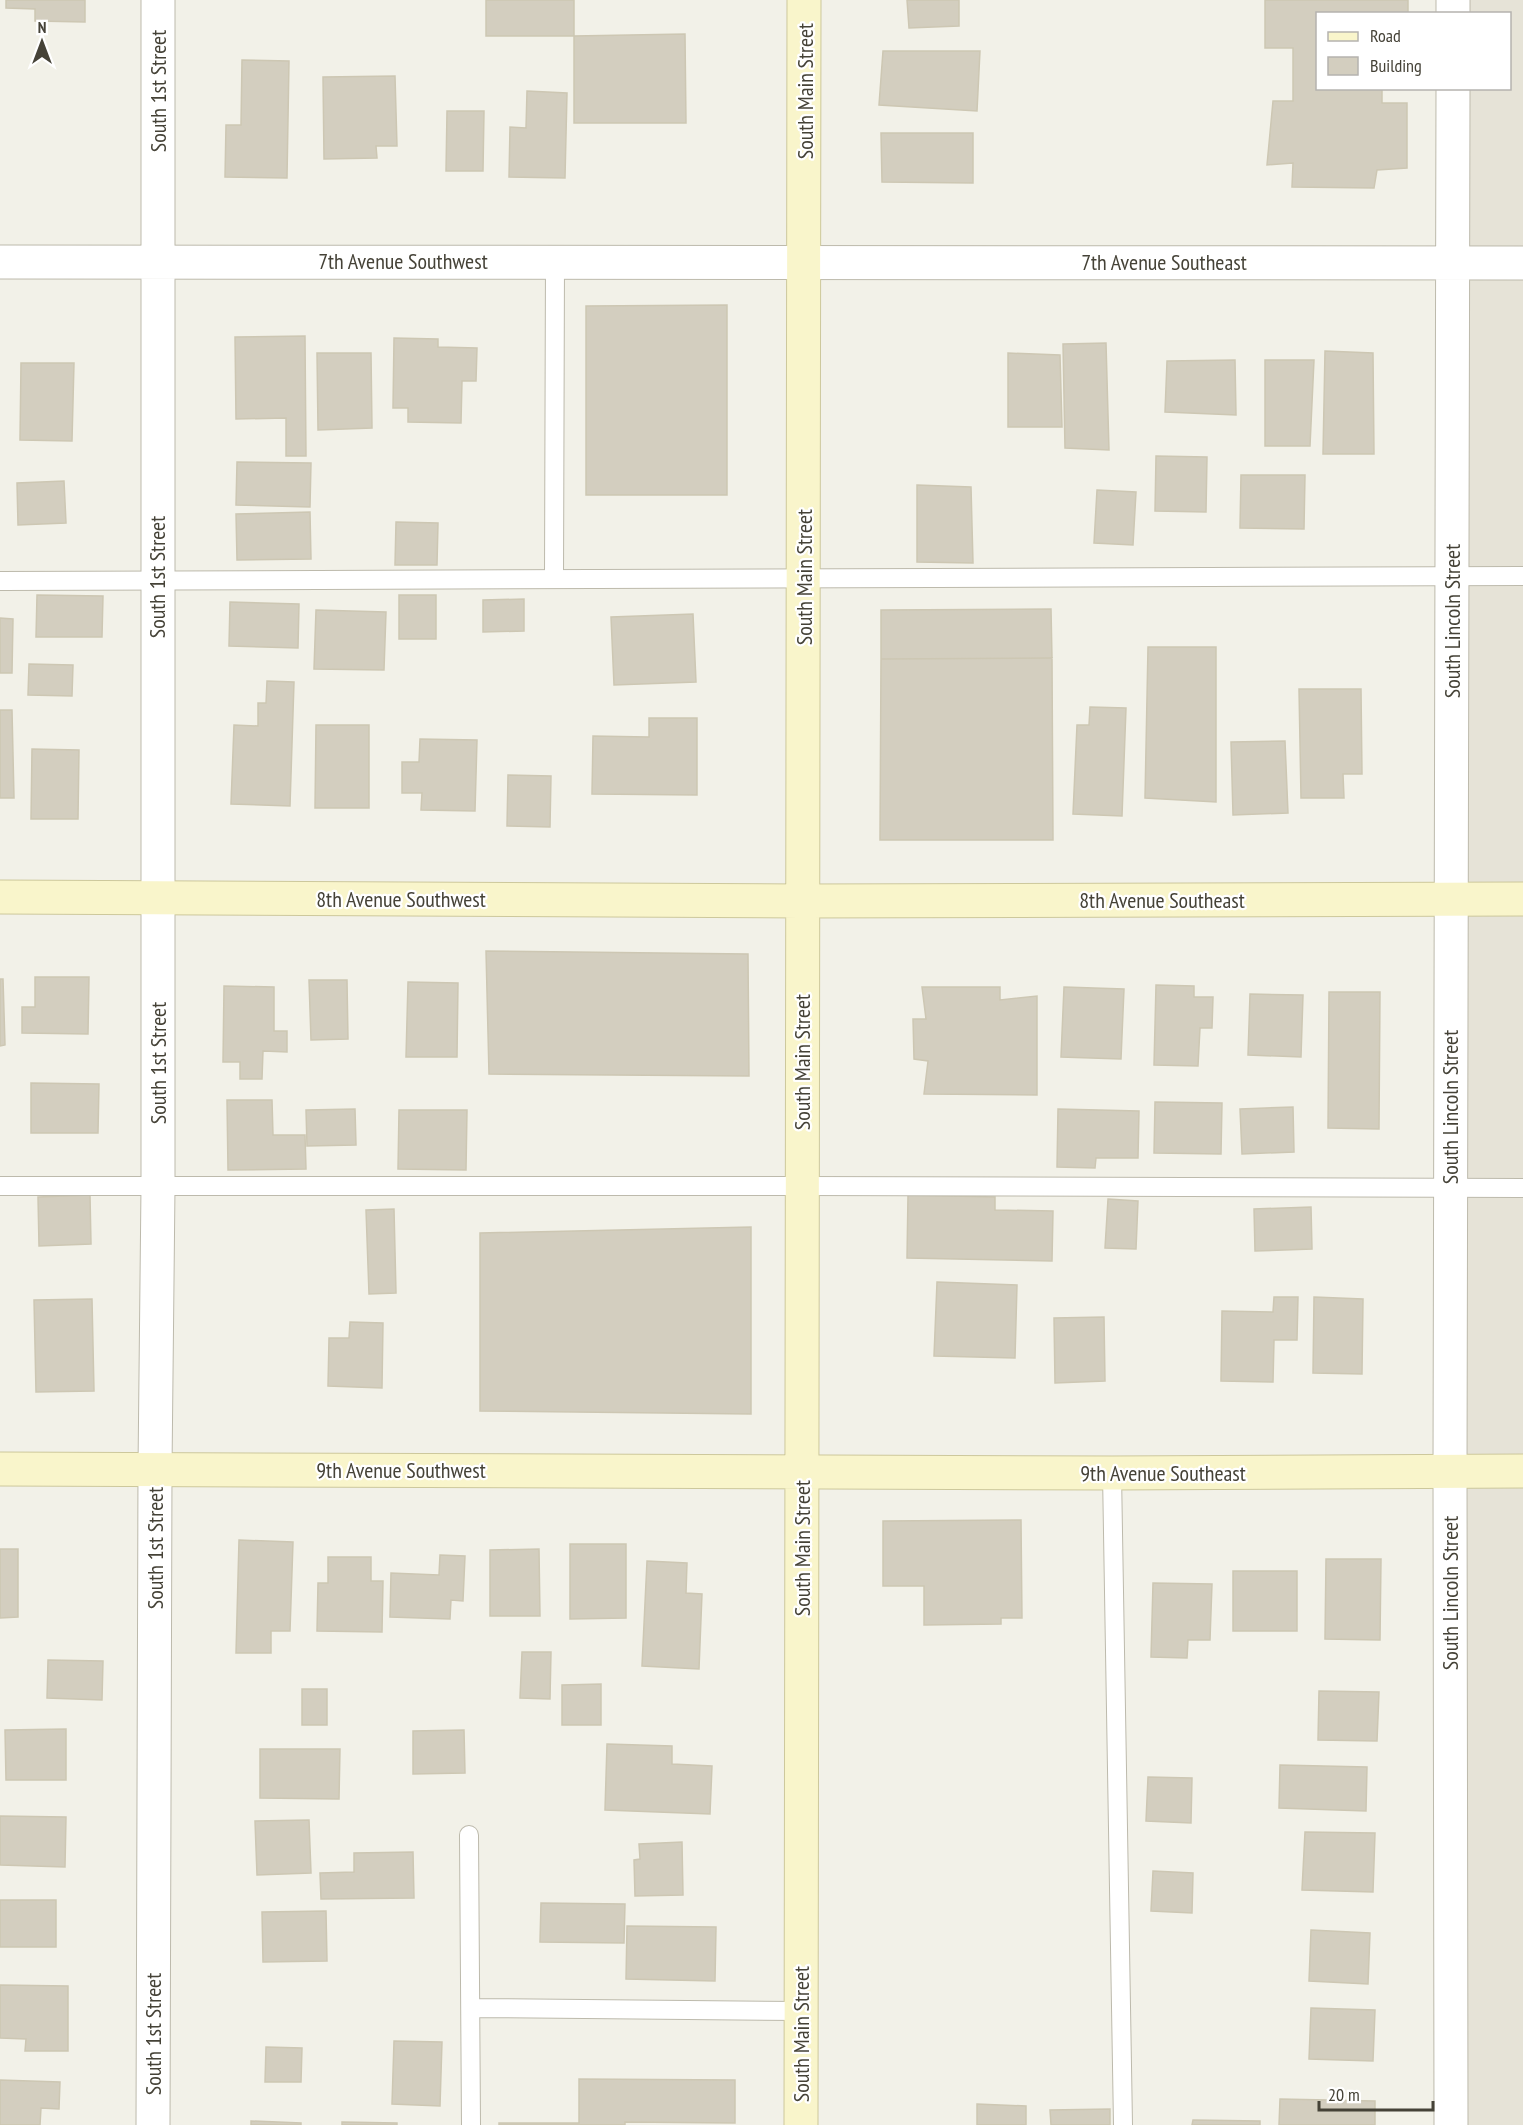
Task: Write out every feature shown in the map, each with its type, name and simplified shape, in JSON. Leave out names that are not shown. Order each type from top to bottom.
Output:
[{"type":"street","name":"South 1st Street","points":[[153,2125],[158,1187],[158,0]]},
{"type":"street","name":"South Main Street","points":[[801,2125],[804,0]]},
{"type":"street","name":"South Lincoln Street","points":[[1450,2125],[1453,90]]},
{"type":"street","name":"7th Avenue Southwest","points":[[0,262],[805,261]]},
{"type":"street","name":"7th Avenue Southeast","points":[[805,261],[1523,263]]},
{"type":"street","name":"8th Avenue Southwest","points":[[0,897],[801,901]]},
{"type":"street","name":"8th Avenue Southeast","points":[[801,901],[1523,899]]},
{"type":"street","name":"9th Avenue Southwest","points":[[0,1469],[802,1472]]},
{"type":"street","name":"9th Avenue Southeast","points":[[802,1472],[1523,1471]]},
{"type":"lane","points":[[554,579],[555,261]]},
{"type":"lane","points":[[0,581],[1523,576]]},
{"type":"lane","points":[[0,1186],[1523,1188]]},
{"type":"lane","points":[[1112,1473],[1124,2125]]},
{"type":"lane","points":[[469,1835],[472,2008],[471,2125]]},
{"type":"lane","points":[[472,2008],[801,2011]]},
{"type":"shaded area","points":[[1453,0],[1523,0],[1523,2125],[1451,2125],[1453,90],[1511,90],[1511,12],[1453,12]]},
{"type":"building","points":[[6,0],[85,0],[85,22],[35,21],[35,9],[6,8]]},
{"type":"building","points":[[486,0],[574,0],[574,36],[486,36]]},
{"type":"building","points":[[907,0],[959,0],[959,26],[909,28]]},
{"type":"building","points":[[1265,0],[1408,0],[1408,12],[1316,12],[1316,90],[1382,90],[1382,103],[1407,103],[1407,168],[1377,170],[1374,188],[1292,187],[1293,163],[1267,165],[1273,101],[1293,101],[1293,48],[1265,48]]},
{"type":"building","points":[[685,34],[686,123],[574,123],[574,36]]},
{"type":"building","points":[[883,51],[980,51],[977,111],[879,105]]},
{"type":"building","points":[[242,60],[289,61],[287,178],[225,177],[226,125],[241,125]]},
{"type":"building","points":[[395,76],[397,146],[376,146],[377,158],[324,159],[323,77]]},
{"type":"building","points":[[527,91],[567,93],[565,178],[509,177],[510,127],[526,128]]},
{"type":"building","points":[[447,111],[484,111],[483,171],[446,171]]},
{"type":"building","points":[[881,133],[973,133],[973,183],[882,182]]},
{"type":"building","points":[[727,305],[727,495],[586,495],[586,306]]},
{"type":"building","points":[[305,336],[306,456],[286,456],[286,418],[236,419],[235,337]]},
{"type":"building","points":[[394,338],[438,339],[438,347],[477,348],[476,381],[462,381],[461,423],[408,422],[408,408],[393,408]]},
{"type":"building","points":[[1106,343],[1109,450],[1065,448],[1063,344]]},
{"type":"building","points":[[1325,351],[1373,353],[1374,454],[1323,454]]},
{"type":"building","points":[[317,353],[371,353],[372,428],[318,430]]},
{"type":"building","points":[[1008,353],[1060,355],[1062,427],[1008,427]]},
{"type":"building","points":[[1235,360],[1236,415],[1165,412],[1167,361]]},
{"type":"building","points":[[1265,360],[1314,360],[1310,446],[1265,446]]},
{"type":"building","points":[[21,363],[74,363],[72,441],[20,440]]},
{"type":"building","points":[[1156,456],[1207,457],[1206,512],[1155,511]]},
{"type":"building","points":[[237,462],[311,463],[310,507],[236,505]]},
{"type":"building","points":[[1241,475],[1305,475],[1304,529],[1240,528]]},
{"type":"building","points":[[64,481],[66,523],[18,525],[17,483]]},
{"type":"building","points":[[917,485],[971,487],[973,563],[917,562]]},
{"type":"building","points":[[1097,490],[1136,492],[1133,545],[1094,543]]},
{"type":"building","points":[[310,512],[311,559],[237,560],[236,514]]},
{"type":"building","points":[[396,522],[438,523],[437,565],[395,565]]},
{"type":"building","points":[[37,595],[103,596],[102,637],[36,637]]},
{"type":"building","points":[[399,595],[436,595],[436,639],[399,639]]},
{"type":"building","points":[[524,599],[524,631],[483,632],[483,600]]},
{"type":"building","points":[[230,602],[299,604],[298,648],[229,646]]},
{"type":"building","points":[[1051,609],[1052,658],[881,659],[881,610]]},
{"type":"building","points":[[316,610],[386,612],[384,670],[314,669]]},
{"type":"building","points":[[693,614],[696,682],[614,685],[611,617]]},
{"type":"building","points":[[0,618],[13,619],[12,673],[0,673]]},
{"type":"building","points":[[1148,647],[1216,647],[1216,802],[1145,798]]},
{"type":"building","points":[[1052,658],[1053,840],[880,840],[881,659]]},
{"type":"building","points":[[29,664],[73,665],[72,696],[28,695]]},
{"type":"building","points":[[267,681],[294,682],[290,806],[231,804],[234,725],[258,726],[258,703],[266,703]]},
{"type":"building","points":[[1299,689],[1361,689],[1362,774],[1343,774],[1344,798],[1301,798]]},
{"type":"building","points":[[1090,707],[1126,708],[1122,816],[1073,814],[1077,725],[1089,725]]},
{"type":"building","points":[[0,710],[12,710],[14,798],[0,798]]},
{"type":"building","points":[[649,718],[697,718],[697,795],[592,794],[593,736],[649,737]]},
{"type":"building","points":[[316,725],[369,725],[369,808],[315,808]]},
{"type":"building","points":[[420,739],[477,740],[475,811],[421,810],[422,793],[402,793],[402,762],[419,762]]},
{"type":"building","points":[[1285,741],[1288,813],[1233,815],[1231,742]]},
{"type":"building","points":[[32,749],[79,750],[78,819],[31,819]]},
{"type":"building","points":[[508,775],[551,776],[550,827],[507,826]]},
{"type":"building","points":[[486,951],[748,954],[749,1076],[489,1074]]},
{"type":"building","points":[[35,977],[89,977],[88,1034],[22,1033],[22,1007],[35,1007]]},
{"type":"building","points":[[0,979],[3,979],[5,1045],[0,1046]]},
{"type":"building","points":[[309,980],[347,980],[348,1039],[311,1040]]},
{"type":"building","points":[[408,982],[458,983],[457,1057],[406,1057]]},
{"type":"building","points":[[1156,985],[1194,986],[1194,997],[1213,997],[1212,1028],[1200,1028],[1198,1066],[1154,1065]]},
{"type":"building","points":[[224,986],[274,987],[274,1031],[287,1031],[287,1052],[263,1051],[262,1079],[240,1079],[240,1062],[223,1062]]},
{"type":"building","points":[[922,987],[1000,987],[1000,1000],[1037,996],[1037,1095],[924,1094],[928,1061],[914,1059],[913,1019],[926,1019]]},
{"type":"building","points":[[1064,987],[1124,989],[1121,1059],[1061,1057]]},
{"type":"building","points":[[1329,992],[1380,992],[1379,1129],[1328,1128]]},
{"type":"building","points":[[1250,994],[1303,995],[1301,1057],[1248,1055]]},
{"type":"building","points":[[31,1083],[99,1084],[98,1133],[31,1133]]},
{"type":"building","points":[[227,1100],[272,1100],[273,1135],[305,1135],[306,1169],[228,1170]]},
{"type":"building","points":[[1155,1102],[1222,1103],[1221,1154],[1154,1153]]},
{"type":"building","points":[[1293,1107],[1294,1152],[1242,1154],[1240,1109]]},
{"type":"building","points":[[355,1109],[356,1145],[307,1146],[306,1110]]},
{"type":"building","points":[[1058,1109],[1139,1111],[1138,1158],[1096,1158],[1095,1168],[1057,1167]]},
{"type":"building","points":[[399,1110],[467,1110],[466,1170],[398,1169]]},
{"type":"building","points":[[90,1195],[91,1244],[39,1246],[38,1197]]},
{"type":"building","points":[[908,1195],[995,1197],[995,1210],[1053,1211],[1052,1261],[907,1258]]},
{"type":"building","points":[[1108,1199],[1138,1201],[1136,1249],[1105,1248]]},
{"type":"building","points":[[1311,1207],[1312,1249],[1255,1251],[1254,1209]]},
{"type":"building","points":[[394,1209],[396,1293],[369,1294],[366,1210]]},
{"type":"building","points":[[751,1227],[751,1414],[480,1411],[480,1233]]},
{"type":"building","points":[[937,1282],[1017,1285],[1015,1358],[934,1356]]},
{"type":"building","points":[[1274,1297],[1298,1297],[1297,1340],[1274,1340],[1273,1382],[1221,1381],[1222,1311],[1273,1312]]},
{"type":"building","points":[[1314,1297],[1363,1299],[1362,1374],[1313,1373]]},
{"type":"building","points":[[92,1299],[94,1391],[36,1392],[34,1300]]},
{"type":"building","points":[[1104,1317],[1105,1381],[1055,1383],[1054,1318]]},
{"type":"building","points":[[350,1322],[383,1323],[382,1388],[328,1386],[329,1338],[349,1338]]},
{"type":"building","points":[[1021,1520],[1022,1618],[1001,1618],[1001,1624],[924,1625],[924,1586],[883,1586],[883,1521]]},
{"type":"building","points":[[239,1540],[293,1542],[290,1631],[271,1631],[271,1653],[236,1653]]},
{"type":"building","points":[[570,1544],[626,1544],[626,1618],[570,1619]]},
{"type":"building","points":[[0,1549],[18,1549],[18,1617],[0,1618]]},
{"type":"building","points":[[539,1549],[540,1616],[490,1616],[490,1550]]},
{"type":"building","points":[[440,1555],[465,1556],[463,1601],[451,1600],[450,1619],[390,1617],[391,1573],[439,1575]]},
{"type":"building","points":[[328,1557],[371,1557],[371,1581],[383,1581],[382,1632],[317,1631],[318,1583],[328,1583]]},
{"type":"building","points":[[1326,1559],[1381,1559],[1380,1640],[1325,1639]]},
{"type":"building","points":[[647,1561],[687,1563],[686,1593],[702,1594],[699,1669],[642,1666]]},
{"type":"building","points":[[1233,1571],[1297,1571],[1297,1631],[1233,1631]]},
{"type":"building","points":[[1153,1583],[1212,1584],[1210,1640],[1188,1640],[1187,1658],[1151,1657]]},
{"type":"building","points":[[522,1652],[551,1652],[550,1699],[520,1698]]},
{"type":"building","points":[[48,1660],[103,1661],[102,1700],[47,1698]]},
{"type":"building","points":[[601,1684],[601,1725],[562,1725],[562,1685]]},
{"type":"building","points":[[302,1689],[327,1689],[327,1725],[302,1725]]},
{"type":"building","points":[[1319,1691],[1379,1692],[1377,1741],[1318,1740]]},
{"type":"building","points":[[66,1729],[66,1780],[6,1780],[5,1730]]},
{"type":"building","points":[[464,1730],[465,1773],[413,1774],[413,1731]]},
{"type":"building","points":[[607,1744],[672,1746],[672,1764],[712,1766],[710,1814],[605,1810]]},
{"type":"building","points":[[260,1749],[340,1749],[339,1799],[260,1798]]},
{"type":"building","points":[[1280,1765],[1367,1767],[1366,1811],[1279,1808]]},
{"type":"building","points":[[1148,1777],[1192,1778],[1191,1823],[1146,1821]]},
{"type":"building","points":[[0,1816],[66,1817],[65,1867],[0,1865]]},
{"type":"building","points":[[309,1820],[311,1873],[257,1875],[255,1821]]},
{"type":"building","points":[[1305,1832],[1375,1833],[1373,1892],[1302,1890]]},
{"type":"building","points":[[682,1842],[683,1895],[635,1896],[634,1860],[640,1859],[639,1844]]},
{"type":"building","points":[[413,1852],[414,1898],[321,1899],[320,1873],[354,1872],[354,1853]]},
{"type":"building","points":[[1153,1871],[1193,1873],[1192,1913],[1151,1911]]},
{"type":"building","points":[[0,1900],[56,1900],[56,1947],[0,1947]]},
{"type":"building","points":[[541,1903],[625,1904],[624,1943],[540,1942]]},
{"type":"building","points":[[326,1911],[327,1961],[263,1962],[262,1912]]},
{"type":"building","points":[[627,1926],[716,1927],[715,1981],[626,1979]]},
{"type":"building","points":[[1311,1930],[1370,1933],[1368,1984],[1309,1981]]},
{"type":"building","points":[[0,1985],[68,1986],[68,2051],[25,2051],[26,2039],[0,2038]]},
{"type":"building","points":[[1311,2008],[1375,2010],[1373,2061],[1309,2059]]},
{"type":"building","points":[[394,2041],[442,2042],[440,2106],[392,2104]]},
{"type":"building","points":[[266,2047],[302,2048],[301,2082],[265,2082]]},
{"type":"building","points":[[579,2079],[735,2080],[735,2123],[625,2122],[625,2125],[499,2125],[499,2123],[579,2123]]},
{"type":"building","points":[[0,2080],[60,2082],[59,2109],[41,2108],[40,2125],[0,2125]]},
{"type":"building","points":[[1280,2099],[1375,2101],[1375,2125],[1279,2125]]},
{"type":"building","points":[[977,2104],[1026,2106],[1026,2125],[977,2125]]},
{"type":"building","points":[[1110,2109],[1110,2125],[1051,2125],[1050,2110]]},
{"type":"building","points":[[1193,2120],[1260,2121],[1260,2125],[1192,2125]]},
{"type":"building","points":[[251,2121],[301,2123],[301,2125],[251,2125]]},
{"type":"building","points":[[342,2122],[397,2123],[397,2125],[342,2125]]}]
